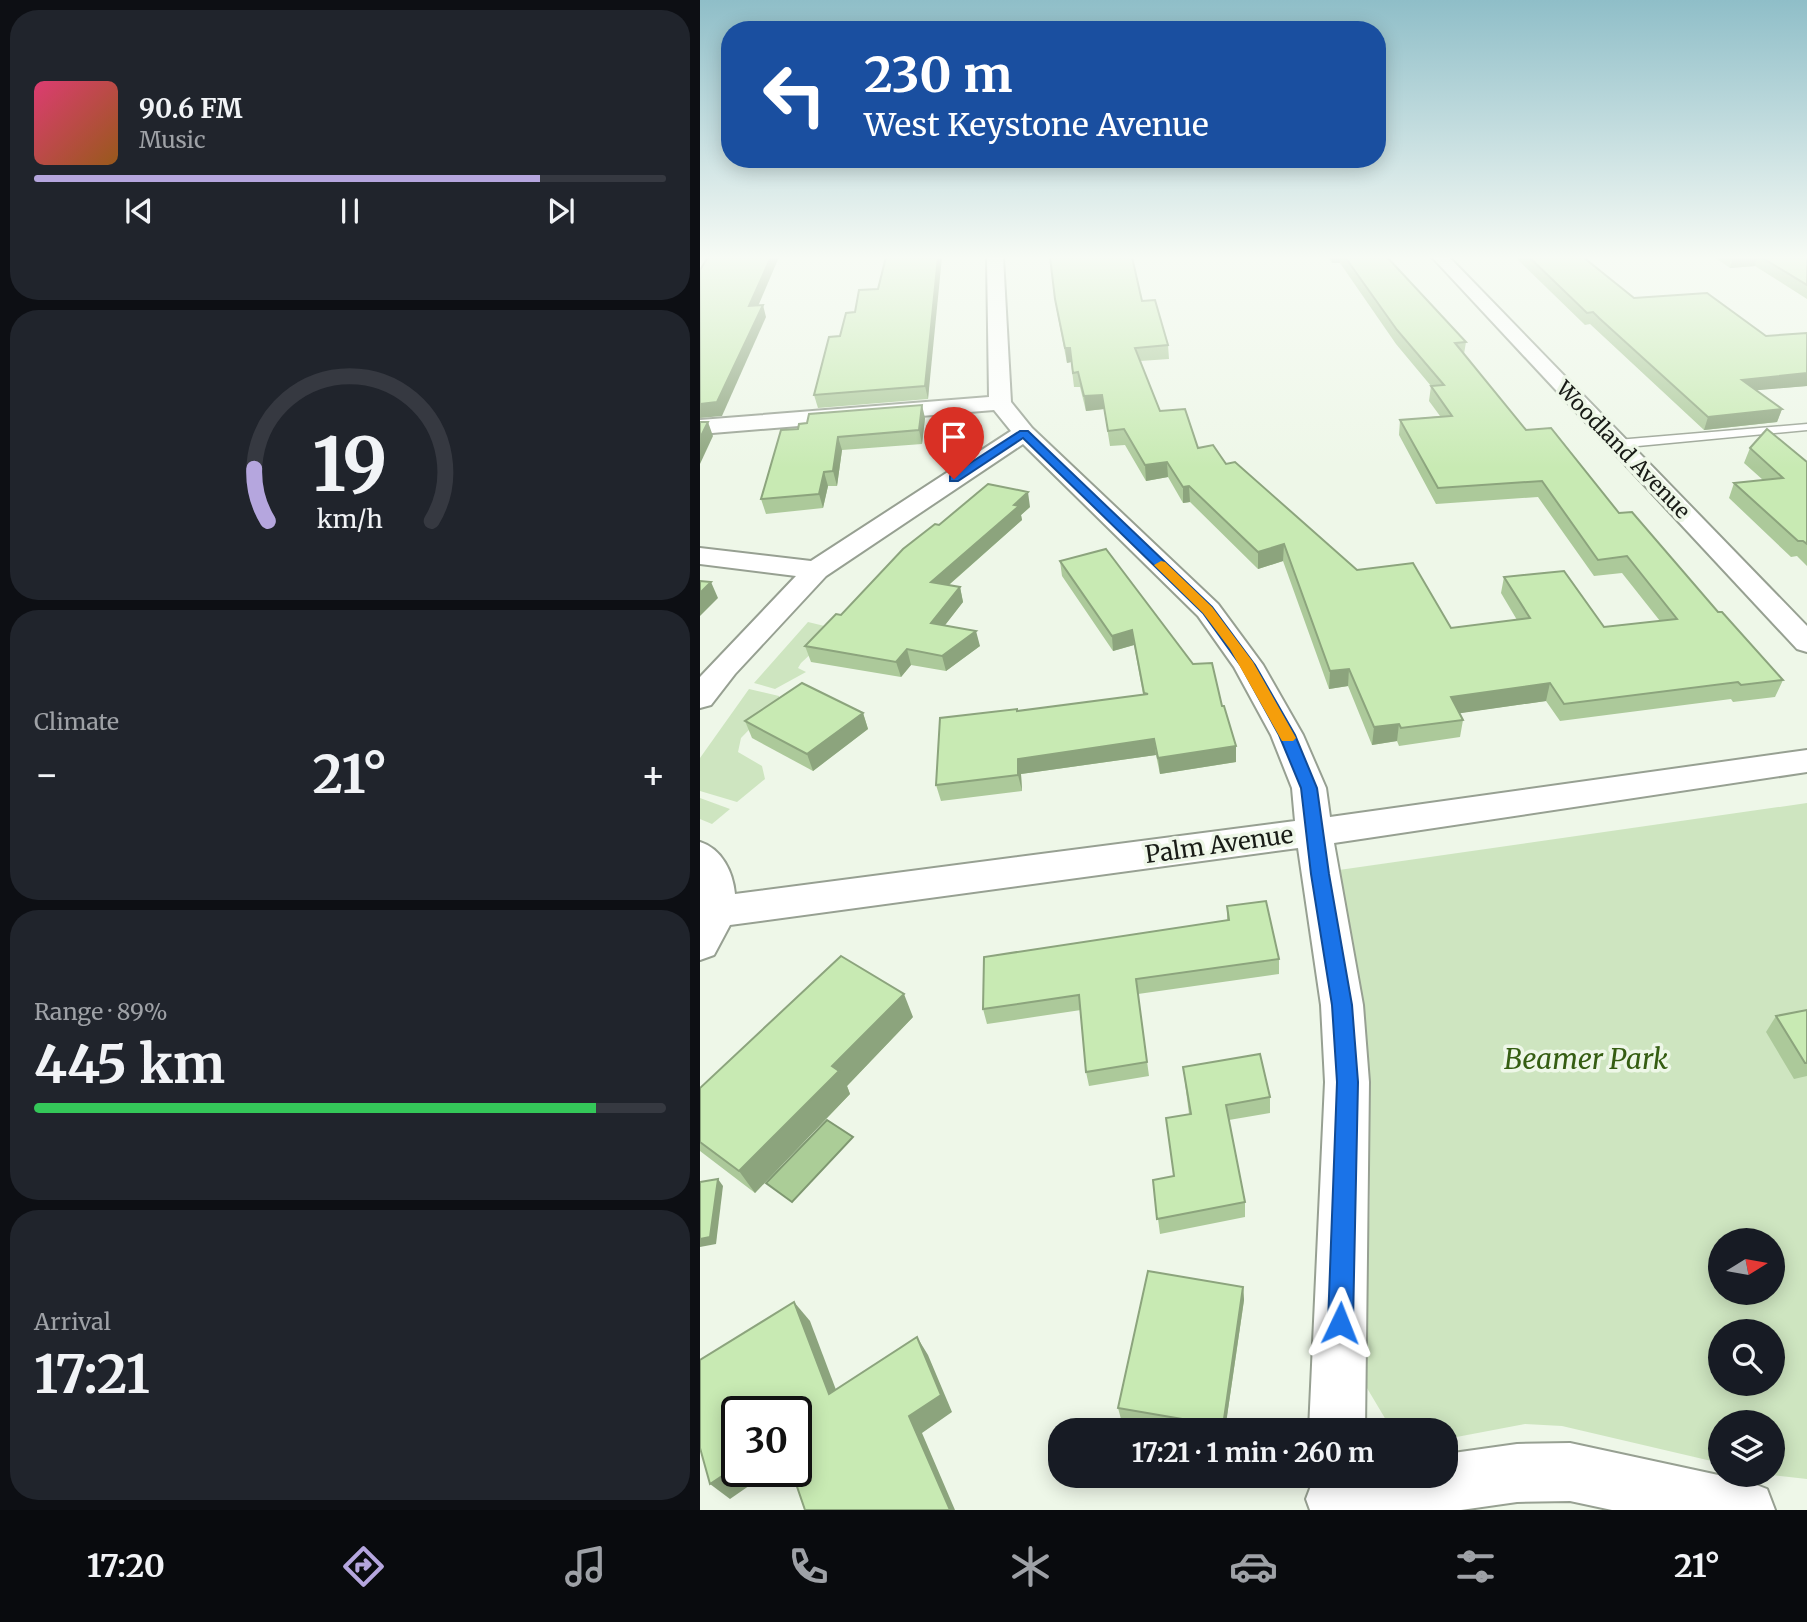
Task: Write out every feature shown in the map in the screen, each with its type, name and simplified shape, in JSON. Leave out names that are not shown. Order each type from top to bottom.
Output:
[{"type":"street","points":[[997,327],[1000,403],[1024,433],[1208,610],[1240,654],[1287,735],[1309,788],[1342,1005],[1347,1082],[1337,1418]]},
{"type":"street","name":"Woodland Avenue","points":[[1507,327],[1807,643]]},
{"type":"street","points":[[700,427],[1000,403]]},
{"type":"street","points":[[700,698],[724,667],[816,570],[1024,433]]},
{"type":"street","points":[[700,556],[816,570]]},
{"type":"street","name":"Palm Avenue","points":[[700,856],[709,865],[717,886],[707,928],[1316,832],[1807,761]]},
{"type":"street","points":[[1335,1495],[1517,1473],[1570,1472],[1746,1510]]},
{"type":"lane","points":[[1617,444],[1807,427]]},
{"type":"green space","points":[[808,622],[841,630],[829,637],[801,663],[798,668],[806,672],[775,689],[754,683]]},
{"type":"green space","points":[[749,689],[779,696],[779,699],[741,738],[738,752],[762,766],[765,779],[737,802],[700,791],[700,758]]},
{"type":"green space","points":[[700,798],[730,809],[712,824],[700,819]]},
{"type":"green space","name":"Beamer Park","points":[[1807,803],[1807,1479],[1785,1476],[1785,1410],[1708,1410],[1708,1460],[1562,1426],[1525,1424],[1458,1437],[1458,1418],[1385,1418],[1364,1383],[1370,1197],[1368,1105],[1360,1006],[1339,870]]},
{"type":"shaded area","points":[[827,1120],[853,1137],[792,1202],[766,1183]]},
{"type":"building","points":[[700,327],[752,327],[717,402],[700,404]]},
{"type":"building","points":[[842,327],[931,327],[925,386],[814,395],[829,337],[840,336]]},
{"type":"building","points":[[1061,327],[1163,327],[1168,345],[1135,348],[1160,411],[1185,409],[1198,448],[1213,445],[1226,464],[1235,462],[1357,570],[1413,563],[1451,628],[1530,618],[1504,577],[1564,571],[1604,627],[1677,619],[1627,556],[1598,560],[1542,481],[1438,488],[1400,420],[1452,416],[1431,386],[1444,385],[1395,327],[1452,327],[1466,342],[1455,343],[1526,430],[1551,428],[1619,513],[1632,512],[1718,612],[1722,612],[1783,680],[1741,685],[1738,682],[1564,704],[1550,683],[1451,697],[1463,720],[1401,728],[1399,724],[1374,727],[1349,669],[1330,671],[1284,544],[1258,552],[1189,486],[1183,487],[1167,462],[1145,465],[1124,429],[1108,431],[1102,395],[1084,396],[1078,372],[1073,373],[1070,348],[1065,348]]},
{"type":"building","points":[[1610,327],[1754,327],[1766,336],[1807,333],[1807,373],[1742,380],[1782,409],[1708,417]]},
{"type":"building","points":[[922,405],[919,430],[838,437],[833,471],[824,472],[819,494],[761,499],[781,430],[798,429],[799,424],[807,423],[809,414]]},
{"type":"building","points":[[700,422],[708,422],[700,438]]},
{"type":"building","points":[[1767,429],[1807,462],[1807,544],[1798,541],[1734,483],[1783,478],[1750,448]]},
{"type":"building","points":[[988,484],[1028,492],[1014,505],[1019,506],[931,582],[960,587],[931,623],[976,631],[942,656],[907,649],[896,662],[805,646],[836,614],[841,615],[903,549],[935,524],[939,525]]},
{"type":"building","points":[[1106,549],[1193,664],[1212,663],[1222,706],[1236,746],[1158,758],[1154,739],[1018,759],[1018,775],[936,785],[940,718],[1148,694],[1144,693],[1132,630],[1112,636],[1060,561]]},
{"type":"building","points":[[700,581],[711,582],[700,593]]},
{"type":"building","points":[[802,683],[863,713],[807,754],[745,721]]},
{"type":"building","points":[[1266,901],[1279,959],[1136,979],[1147,1062],[1086,1072],[1079,995],[983,1009],[984,957],[1229,920],[1227,906]]},
{"type":"building","points":[[841,956],[904,994],[832,1066],[839,1071],[739,1171],[700,1142],[700,1088]]},
{"type":"building","points":[[1807,1010],[1807,1063],[1805,1063],[1776,1016]]},
{"type":"building","points":[[1260,1054],[1270,1097],[1226,1105],[1245,1202],[1157,1219],[1153,1180],[1174,1176],[1166,1118],[1191,1114],[1183,1067]]},
{"type":"building","points":[[718,1179],[710,1237],[700,1239],[700,1182]]},
{"type":"building","points":[[1148,1271],[1243,1287],[1224,1418],[1176,1418],[1118,1408]]},
{"type":"building","points":[[794,1302],[829,1394],[917,1337],[941,1395],[909,1416],[950,1510],[805,1510],[797,1487],[812,1487],[812,1396],[721,1396],[721,1477],[710,1484],[700,1448],[700,1360]]},
{"type":"slow traffic","points":[[1161,565],[1208,610],[1235,646],[1288,738]]},
{"type":"route","points":[[954,479],[1024,433],[1208,610],[1248,665],[1287,735],[1309,788],[1342,1005],[1347,1082],[1340,1323]]}]
